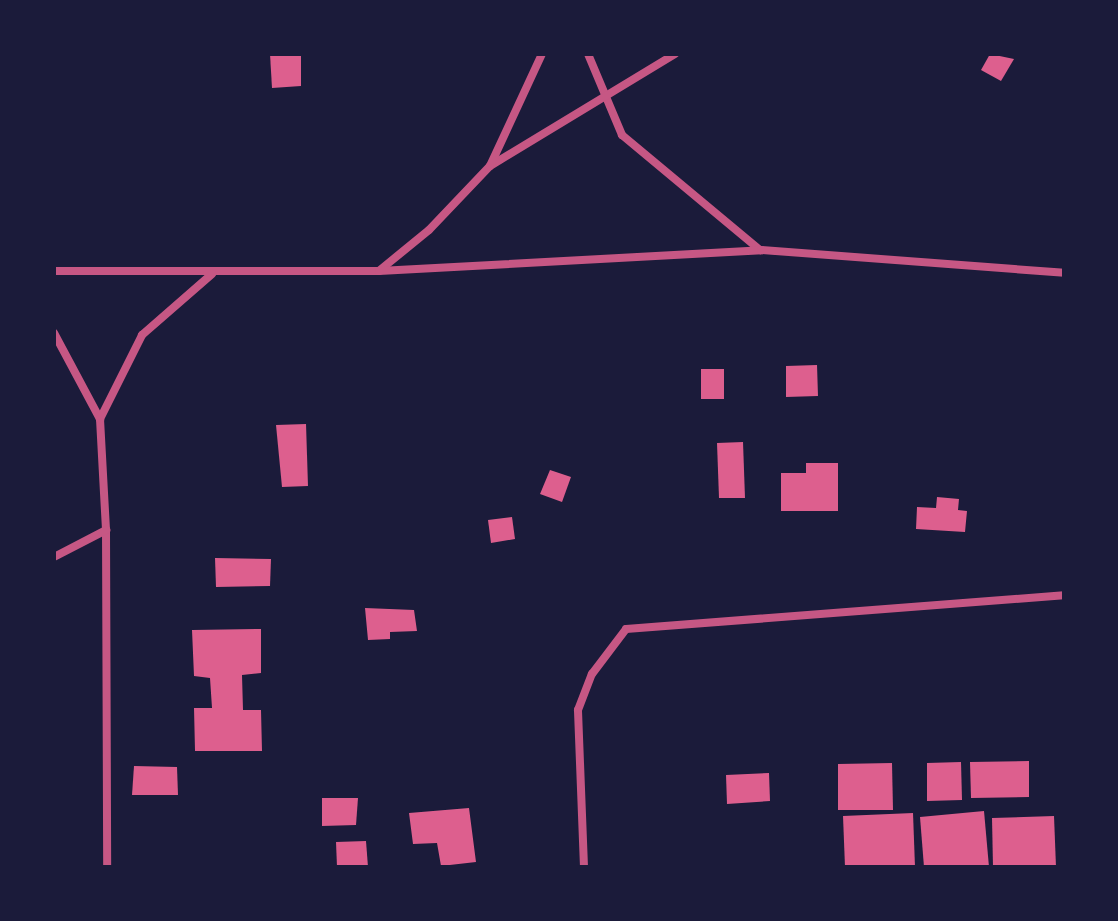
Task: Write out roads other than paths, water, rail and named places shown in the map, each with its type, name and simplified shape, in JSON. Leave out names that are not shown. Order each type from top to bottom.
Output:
[{"type":"street","points":[[490,166],[542,54]]},
{"type":"street","points":[[588,54],[603,98],[622,135],[761,250]]},
{"type":"street","points":[[379,271],[429,230],[490,166],[675,54]]},
{"type":"street","points":[[54,271],[212,274],[379,271],[761,250],[1064,273]]},
{"type":"street","points":[[100,419],[142,335],[212,274]]},
{"type":"street","points":[[54,333],[100,419],[106,530],[107,867]]},
{"type":"street","points":[[54,557],[106,530]]},
{"type":"street","points":[[584,867],[578,710],[592,674],[626,629],[1064,595]]}]
